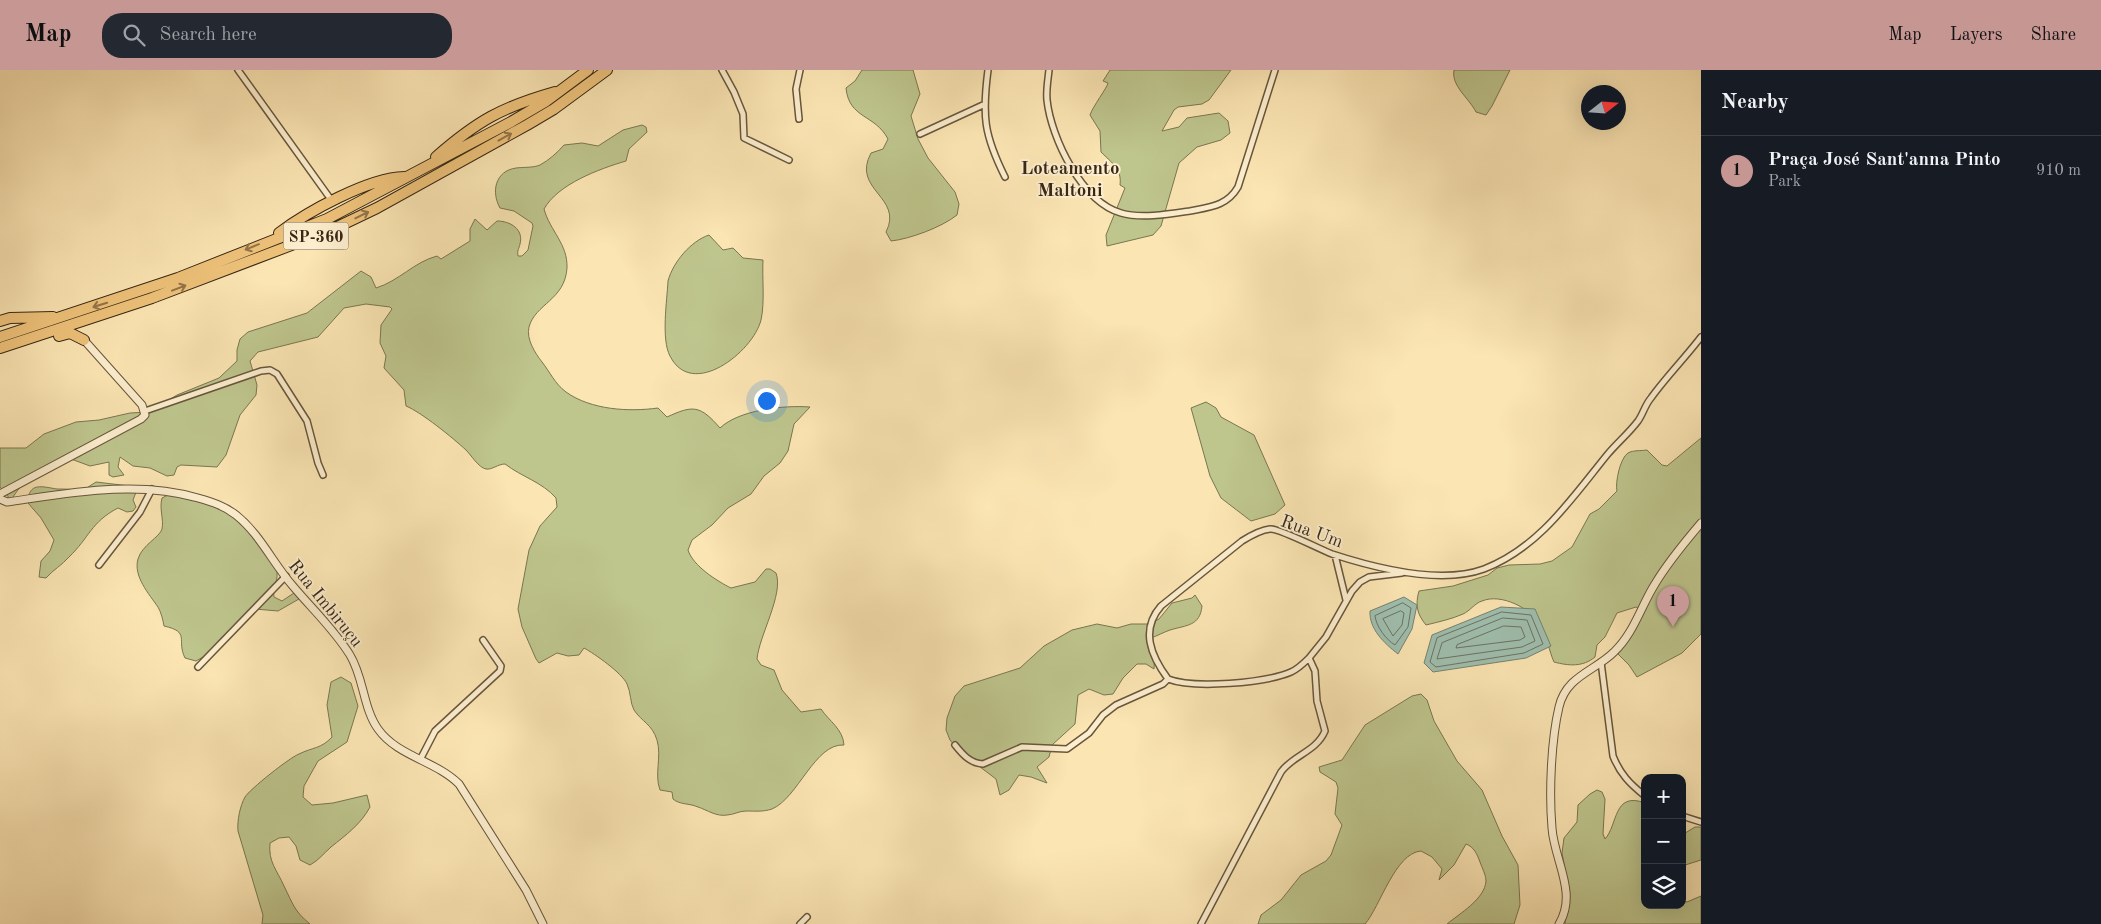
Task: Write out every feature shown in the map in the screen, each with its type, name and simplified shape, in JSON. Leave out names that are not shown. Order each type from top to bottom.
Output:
[{"type":"highway","name":"SP-360","points":[[0,337],[178,278],[327,219],[410,177],[511,122],[563,90],[588,70]]},
{"type":"highway","name":"SP-360","points":[[0,348],[152,298],[331,230],[377,208],[554,109],[608,70]]},
{"type":"highway","points":[[422,170],[487,117],[518,102],[563,90]]},
{"type":"highway","points":[[270,240],[291,224],[332,201],[384,180],[410,177]]},
{"type":"highway","points":[[84,340],[81,333],[84,328],[119,316],[152,298]]},
{"type":"highway","points":[[0,320],[64,316]]},
{"type":"highway","points":[[0,352],[70,333],[84,340]]},
{"type":"street","points":[[238,70],[332,201]]},
{"type":"street","points":[[722,70],[743,114],[744,138],[789,160]]},
{"type":"street","points":[[798,120],[796,89],[800,70]]},
{"type":"street","points":[[988,70],[983,105],[988,135],[994,154],[1005,177]]},
{"type":"street","points":[[1049,70],[1047,102],[1059,144],[1068,164],[1078,180],[1096,197],[1120,213],[1132,215],[1189,211],[1213,206],[1232,197],[1238,187],[1275,70]]},
{"type":"street","points":[[920,134],[983,105]]},
{"type":"street","name":"Rua Um","points":[[1168,679],[1158,666],[1151,648],[1149,634],[1152,616],[1161,606],[1242,541],[1254,534],[1270,529],[1281,531],[1309,546],[1335,555],[1408,572],[1448,575],[1484,569],[1514,553],[1552,523],[1608,454],[1638,421],[1650,399],[1701,337]]},
{"type":"street","points":[[84,340],[145,411]]},
{"type":"street","points":[[0,494],[141,419],[145,411],[261,370],[270,370],[277,374],[307,421],[323,475]]},
{"type":"street","points":[[99,565],[140,512],[152,489]]},
{"type":"street","name":"Rua Imbiruçu","points":[[0,499],[7,502],[94,490],[152,489],[174,491],[228,509],[238,516],[286,576],[328,624],[352,657],[378,728],[386,738],[450,774],[459,784],[526,890],[543,924]]},
{"type":"street","points":[[1559,924],[1565,908],[1565,883],[1552,832],[1551,817],[1556,722],[1560,704],[1572,682],[1601,662],[1625,640],[1654,584],[1677,551],[1701,523]]},
{"type":"street","points":[[1335,555],[1346,600]]},
{"type":"street","points":[[955,746],[976,764],[983,764],[1022,747],[1067,749],[1089,733],[1103,715],[1116,705],[1154,690],[1168,679],[1191,684],[1261,680],[1290,672],[1309,658],[1328,632],[1346,600],[1360,582],[1369,577],[1408,572]]},
{"type":"street","points":[[198,667],[286,576]]},
{"type":"street","points":[[420,758],[435,731],[500,672],[501,666],[483,640]]},
{"type":"street","points":[[1201,924],[1281,772],[1285,766],[1310,751],[1324,731],[1317,701],[1315,671],[1309,658]]},
{"type":"street","points":[[1601,662],[1613,756],[1618,768],[1630,784],[1641,793]]},
{"type":"street","points":[[1686,817],[1701,822]]},
{"type":"street","points":[[800,924],[807,917]]},
{"type":"green space","points":[[862,70],[913,70],[920,94],[911,116],[918,139],[928,158],[955,192],[959,204],[957,215],[935,228],[891,241],[886,232],[890,220],[888,210],[867,176],[867,166],[871,153],[883,149],[888,139],[883,131],[852,106],[846,88],[855,81]]},
{"type":"green space","points":[[1110,70],[1231,70],[1209,100],[1202,104],[1178,107],[1174,110],[1162,131],[1179,127],[1187,118],[1219,113],[1228,121],[1230,133],[1221,140],[1197,147],[1179,163],[1161,226],[1153,235],[1107,246],[1106,235],[1125,188],[1120,185],[1118,170],[1101,152],[1100,131],[1090,115],[1108,83],[1103,81]]},
{"type":"green space","points":[[1454,70],[1510,70],[1486,115],[1476,112],[1461,92],[1455,81]]},
{"type":"green space","points":[[642,125],[646,127],[647,132],[629,149],[626,161],[592,173],[569,185],[550,200],[544,209],[565,252],[567,268],[561,287],[556,295],[532,319],[528,332],[532,346],[562,389],[576,398],[598,406],[635,410],[658,408],[667,417],[683,410],[696,409],[707,415],[720,428],[738,417],[762,410],[810,407],[794,424],[788,451],[780,463],[764,476],[751,494],[728,508],[712,525],[692,540],[688,550],[700,567],[731,588],[755,582],[766,569],[776,573],[778,582],[777,592],[757,659],[761,665],[774,670],[782,690],[801,712],[821,709],[843,739],[844,745],[834,747],[815,761],[790,794],[772,809],[743,811],[723,815],[676,801],[673,799],[672,792],[660,790],[658,784],[659,753],[657,740],[650,727],[634,710],[628,687],[620,675],[584,648],[579,655],[568,656],[557,653],[539,663],[522,627],[518,609],[529,550],[540,526],[557,507],[556,498],[545,488],[505,464],[488,469],[483,468],[445,432],[406,406],[404,390],[384,368],[386,356],[380,343],[381,325],[392,309],[390,307],[366,304],[344,308],[318,337],[258,352],[250,361],[257,385],[256,395],[240,415],[226,455],[217,467],[181,465],[177,467],[174,475],[167,476],[150,468],[133,466],[120,457],[118,467],[124,475],[113,477],[109,475],[109,462],[90,466],[71,459],[36,472],[24,483],[11,500],[0,487],[0,448],[26,448],[44,434],[76,422],[99,420],[130,413],[149,412],[177,395],[219,378],[237,361],[240,339],[248,332],[307,313],[361,271],[371,277],[376,288],[392,281],[429,259],[437,256],[441,259],[470,241],[470,229],[475,219],[487,230],[497,221],[507,222],[515,227],[521,239],[518,256],[522,256],[528,250],[533,226],[532,223],[514,211],[500,208],[497,202],[496,189],[499,178],[503,173],[516,168],[540,165],[564,145],[582,143],[598,146],[623,130]]},
{"type":"green space","points":[[709,235],[723,250],[733,248],[743,258],[763,260],[762,313],[756,333],[734,357],[721,366],[706,372],[692,373],[680,368],[667,349],[665,320],[668,281],[678,260],[689,247]]},
{"type":"green space","points":[[1206,402],[1216,408],[1221,417],[1254,435],[1285,505],[1275,514],[1251,521],[1221,498],[1210,476],[1191,408]]},
{"type":"green space","points":[[1701,438],[1701,634],[1682,653],[1637,677],[1618,654],[1619,647],[1631,632],[1638,608],[1636,607],[1617,613],[1605,637],[1597,645],[1595,657],[1586,663],[1576,665],[1554,662],[1543,630],[1536,619],[1523,608],[1506,601],[1490,599],[1479,602],[1466,613],[1454,617],[1426,625],[1423,621],[1418,609],[1419,591],[1453,586],[1488,575],[1497,568],[1509,565],[1540,564],[1552,561],[1572,547],[1590,514],[1599,509],[1617,491],[1619,471],[1628,453],[1647,450],[1662,465],[1667,466]]},
{"type":"green space","points":[[96,482],[138,487],[133,500],[136,507],[133,511],[127,512],[118,508],[109,513],[63,563],[46,578],[39,577],[41,561],[50,551],[54,540],[41,518],[28,503],[31,491],[33,488],[42,487],[82,491]]},
{"type":"green space","points":[[172,493],[201,498],[219,505],[228,511],[257,539],[276,568],[277,576],[274,597],[282,601],[294,593],[299,599],[278,611],[255,609],[221,638],[210,653],[196,661],[185,658],[180,634],[172,628],[164,626],[159,609],[140,578],[137,565],[140,554],[161,532],[162,498]]},
{"type":"green space","points":[[1195,595],[1202,606],[1199,617],[1192,624],[1151,638],[1155,651],[1154,669],[1146,664],[1137,664],[1123,678],[1113,694],[1104,695],[1089,689],[1078,695],[1075,724],[1052,745],[1049,757],[1037,767],[1047,783],[1019,775],[1009,790],[1000,795],[996,779],[959,751],[950,740],[946,730],[947,718],[955,696],[964,686],[1020,668],[1044,646],[1072,630],[1097,624],[1117,628],[1131,624],[1150,624],[1159,619],[1172,603],[1192,598]]},
{"type":"green space","points":[[341,677],[351,683],[358,706],[347,742],[318,761],[304,786],[303,797],[312,805],[333,803],[367,795],[370,807],[353,829],[310,865],[300,860],[296,846],[289,837],[279,838],[270,843],[272,861],[294,907],[310,924],[262,924],[263,915],[238,831],[238,818],[242,805],[248,793],[279,767],[299,754],[324,744],[332,737],[327,705],[331,682]]},
{"type":"green space","points":[[1421,694],[1427,700],[1434,721],[1457,761],[1482,790],[1502,836],[1518,865],[1520,905],[1514,924],[1447,924],[1471,906],[1485,888],[1485,876],[1478,856],[1466,844],[1454,865],[1439,880],[1442,869],[1432,857],[1421,851],[1412,854],[1403,861],[1365,924],[1258,924],[1261,915],[1281,900],[1301,875],[1326,861],[1331,855],[1342,825],[1335,814],[1338,788],[1336,782],[1320,772],[1319,767],[1342,760],[1365,725],[1412,696]]},
{"type":"green space","points":[[1597,790],[1602,792],[1605,799],[1603,834],[1605,839],[1622,805],[1627,802],[1641,802],[1641,909],[1686,909],[1686,902],[1701,896],[1701,924],[1565,924],[1569,891],[1562,853],[1564,838],[1577,822],[1578,805]]},
{"type":"green space","points":[[1695,827],[1701,827],[1701,860],[1686,865],[1686,864],[1686,833]]},
{"type":"water","points":[[1404,597],[1417,605],[1412,629],[1398,654],[1378,635],[1370,618],[1370,611]]},
{"type":"water","points":[[1501,607],[1535,609],[1551,646],[1526,658],[1433,672],[1424,663],[1432,635]]},
{"type":"place","name":"Praça José Sant'anna Pinto","points":[[1673,627]]},
{"type":"district","name":"Loteamento Maltoni","points":[[1070,178]]}]
